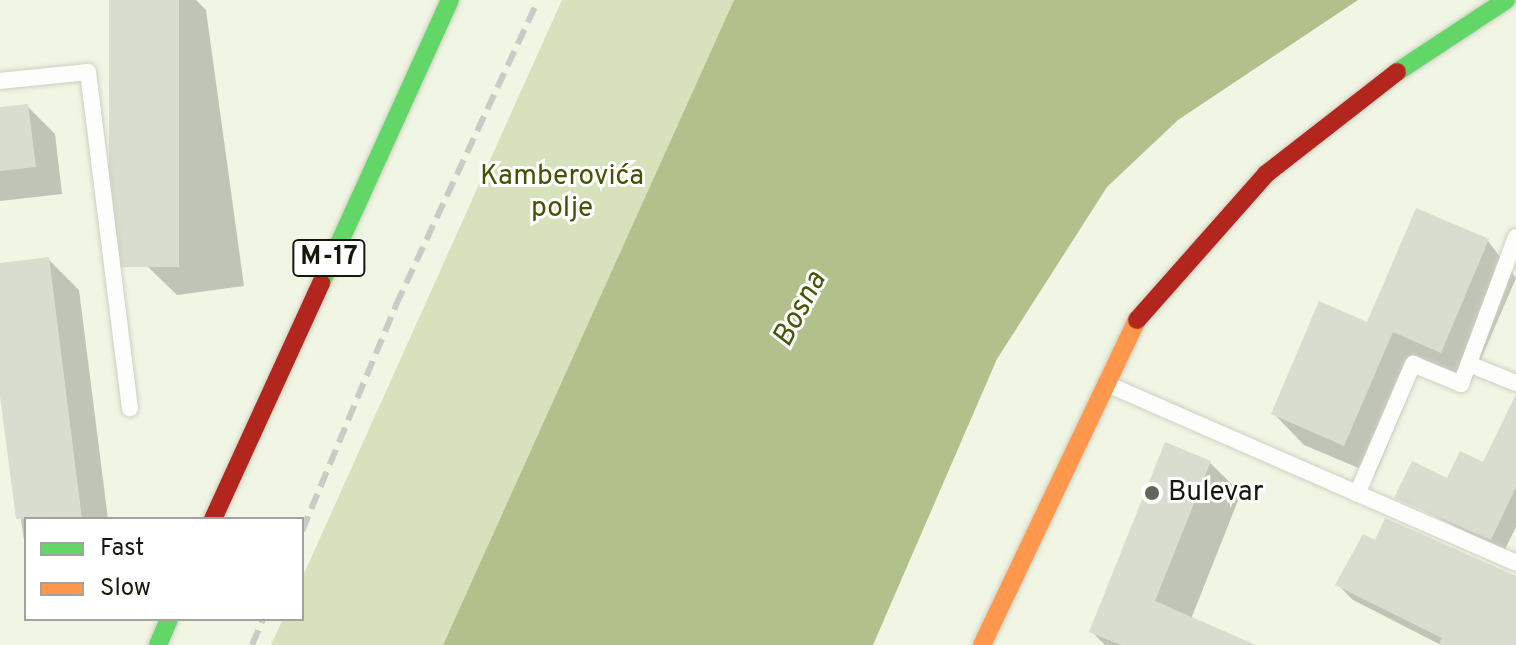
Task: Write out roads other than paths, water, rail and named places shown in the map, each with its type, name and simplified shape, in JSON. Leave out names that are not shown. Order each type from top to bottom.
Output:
[{"type":"main road","name":"M-17","points":[[214,517],[450,0]]},
{"type":"main road","points":[[982,645],[1103,382],[1139,317],[1266,174],[1400,70],[1506,0]]},
{"type":"main road","points":[[158,645],[168,621]]},
{"type":"lane","points":[[0,81],[88,72],[130,408]]},
{"type":"lane","points":[[1357,494],[1413,364],[1461,384],[1516,237]]},
{"type":"lane","points":[[1469,364],[1516,383]]},
{"type":"lane","points":[[1103,382],[1516,563]]},
{"type":"water","name":"Bosna","points":[[734,0],[1358,0],[1178,120],[1107,187],[997,359],[873,645],[443,645]]},
{"type":"railway","points":[[304,526],[396,305],[538,0]]},
{"type":"railway","points":[[252,645],[262,621]]},
{"type":"place","name":"Bulevar","points":[[1152,493]]},
{"type":"park label","name":"Kamberovića polje","points":[[562,193]]}]
